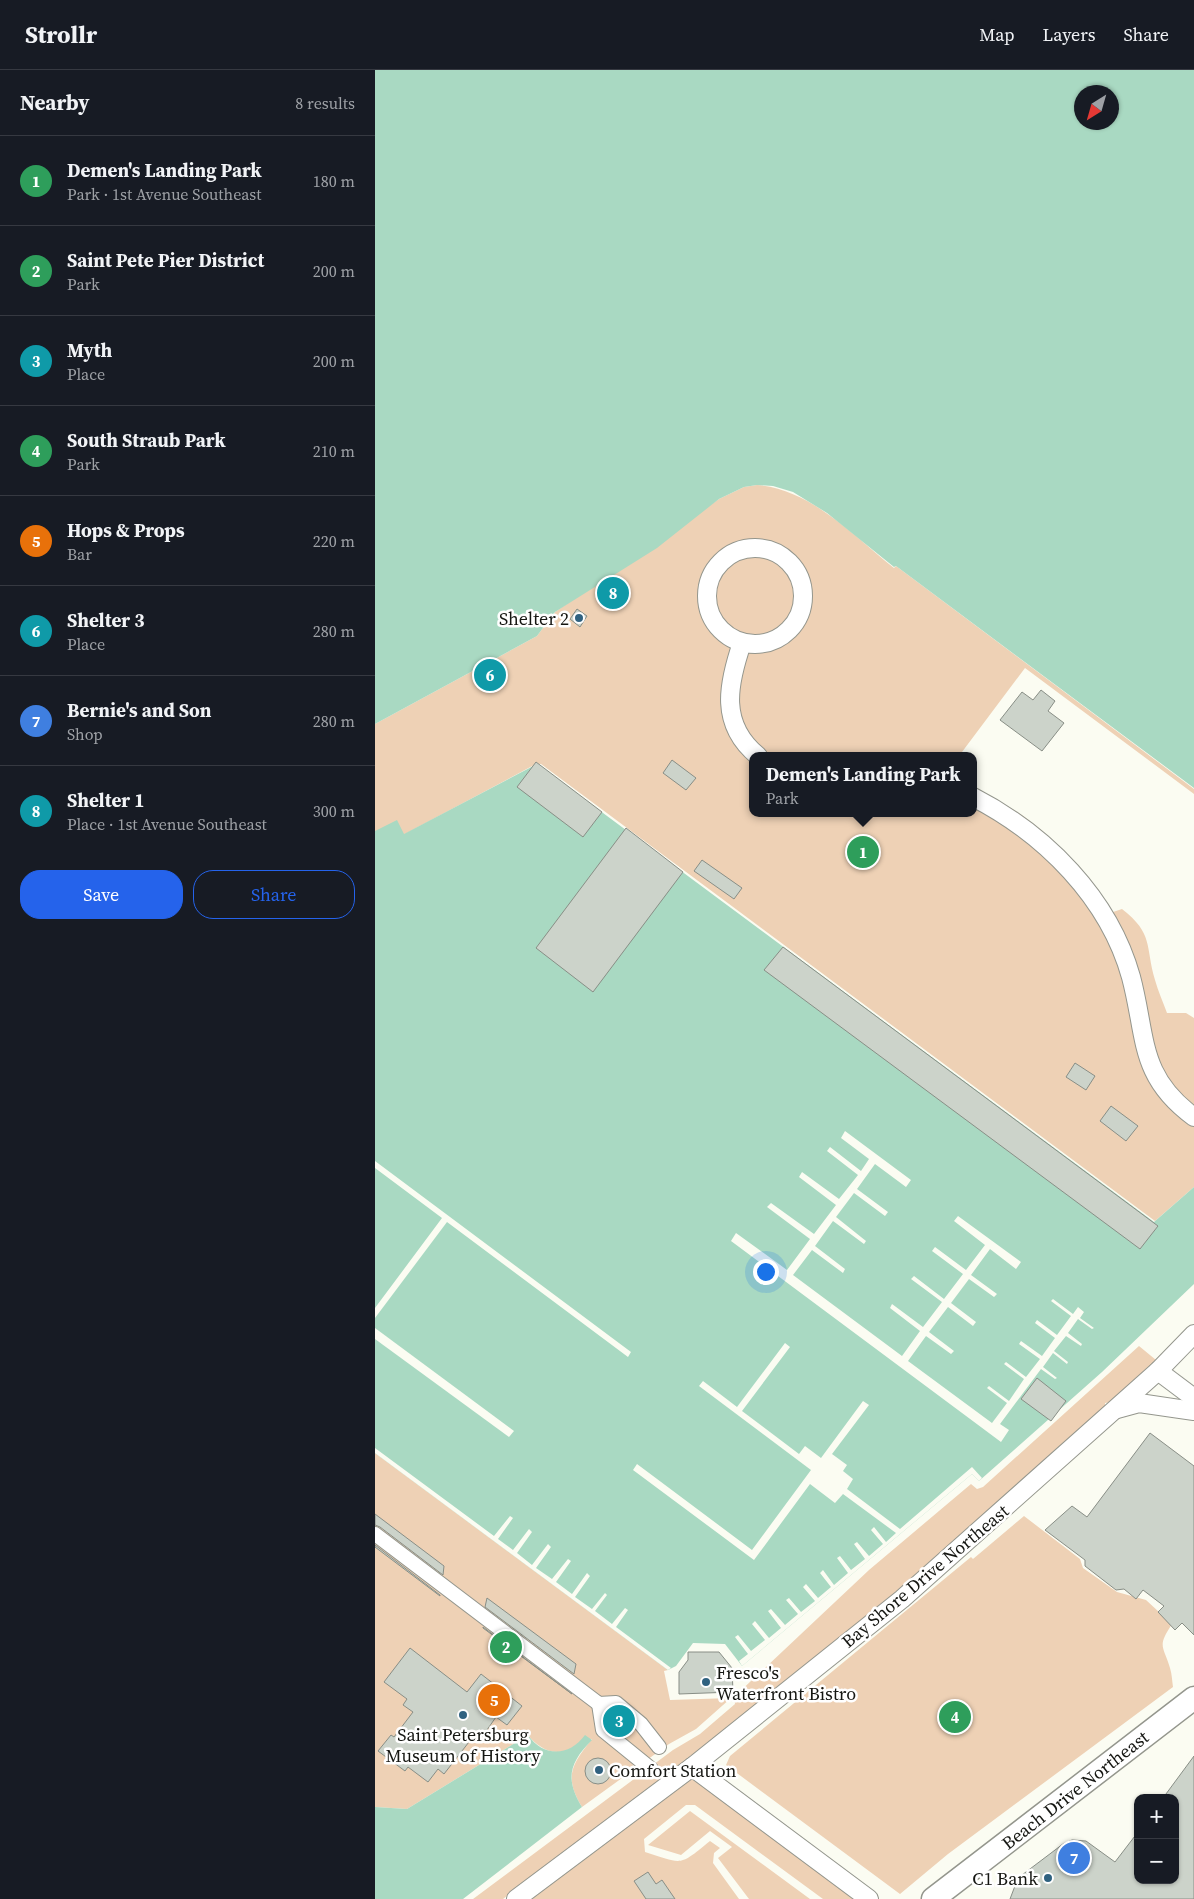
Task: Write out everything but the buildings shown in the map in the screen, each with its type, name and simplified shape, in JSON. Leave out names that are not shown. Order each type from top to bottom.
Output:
[{"type":"street","points":[[761,548],[782,557],[797,573],[803,595],[802,606],[799,617],[785,634],[765,644],[742,643],[732,639],[715,624],[710,614],[706,592],[713,571],[720,562],[739,550],[761,548]]},
{"type":"street","points":[[742,643],[729,689],[731,710],[738,730],[748,748],[753,752]]},
{"type":"street","points":[[977,799],[1003,812],[1043,843],[1062,862],[1090,896],[1115,933],[1124,957],[1131,977],[1148,1056],[1156,1079],[1172,1099],[1194,1117]]},
{"type":"street","name":"Bay Shore Drive Northeast","points":[[516,1899],[692,1766],[901,1599],[1114,1410],[1194,1334]]},
{"type":"street","points":[[1158,1370],[1194,1398]]},
{"type":"street","points":[[1114,1410],[1139,1404],[1194,1411]]},
{"type":"street","points":[[375,1534],[599,1704],[616,1703],[641,1724],[659,1747]]},
{"type":"street","name":"Beach Drive Northeast","points":[[933,1899],[1194,1698]]},
{"type":"street","points":[[599,1704],[603,1730],[651,1769]]},
{"type":"street","points":[[692,1766],[869,1899]]},
{"type":"shaded area","points":[[375,70],[1194,70],[1194,788],[896,566],[894,567],[827,513],[793,492],[773,486],[757,485],[744,487],[719,499],[657,548],[555,612],[537,636],[375,724]]},
{"type":"shaded area","points":[[757,485],[777,488],[796,495],[831,516],[894,568],[896,566],[1194,789],[1194,794],[1025,668],[962,752],[749,752],[749,817],[977,817],[977,791],[1029,820],[1079,868],[1109,910],[1113,912],[1122,909],[1139,926],[1147,941],[1155,980],[1167,1013],[1186,1013],[1194,1018],[1194,1187],[1155,1221],[541,764],[536,764],[375,850],[375,724],[537,636],[555,612],[719,499],[744,487]]},
{"type":"shaded area","points":[[537,764],[1154,1222],[1194,1187],[1194,1284],[1102,1372],[979,1481],[972,1474],[742,1666],[725,1644],[693,1643],[676,1666],[668,1670],[375,1453],[375,831],[397,820],[404,834]]},
{"type":"shaded area","points":[[1139,1346],[1156,1360],[1152,1365],[1111,1402],[1105,1403],[1105,1407],[897,1593],[693,1756],[691,1755],[686,1761],[503,1899],[473,1899],[673,1750],[700,1734],[735,1704],[734,1697],[869,1570],[971,1484],[977,1489],[983,1487]]},
{"type":"shaded area","points":[[375,1453],[668,1670],[664,1671],[670,1700],[731,1698],[696,1729],[669,1744],[582,1807],[573,1787],[572,1772],[579,1756],[592,1739],[564,1751],[552,1752],[541,1747],[528,1735],[407,1809],[375,1807]]},
{"type":"shaded area","points":[[1024,1516],[1080,1559],[1083,1568],[1117,1592],[1146,1600],[1172,1624],[1164,1637],[1163,1646],[1171,1670],[1173,1687],[948,1854],[900,1894],[726,1765],[730,1756],[971,1557],[973,1559]]},
{"type":"shaded area","points":[[528,1735],[541,1747],[556,1751],[571,1747],[585,1735],[592,1740],[578,1756],[572,1772],[573,1788],[582,1807],[463,1899],[375,1899],[375,1807],[407,1809]]},
{"type":"shaded area","points":[[691,1777],[855,1899],[823,1899],[695,1805],[686,1805],[644,1839],[645,1852],[680,1861],[692,1855],[710,1841],[720,1848],[714,1853],[713,1863],[739,1899],[530,1899]]},
{"type":"shaded area","points":[[690,1811],[810,1899],[749,1899],[718,1858],[732,1847],[710,1831],[681,1855],[648,1845]]},
{"type":"pier","points":[[845,1131],[911,1180],[906,1187],[875,1164],[857,1189],[888,1212],[885,1216],[854,1193],[836,1217],[866,1241],[864,1244],[833,1221],[815,1246],[845,1269],[843,1273],[812,1250],[793,1275],[902,1356],[920,1331],[890,1308],[892,1304],[923,1327],[942,1302],[911,1279],[914,1276],[944,1299],[963,1274],[932,1251],[935,1247],[966,1270],[985,1245],[954,1221],[958,1216],[1021,1262],[1016,1269],[990,1249],[971,1275],[997,1294],[994,1297],[969,1279],[951,1303],[976,1322],[973,1326],[948,1307],[929,1332],[954,1351],[951,1354],[926,1336],[908,1361],[992,1423],[1007,1403],[987,1388],[989,1386],[1009,1401],[1024,1379],[1004,1364],[1006,1362],[1026,1377],[1040,1359],[1019,1344],[1021,1341],[1042,1356],[1055,1338],[1035,1323],[1037,1320],[1057,1335],[1071,1316],[1051,1301],[1053,1299],[1073,1314],[1078,1307],[1084,1312],[1080,1318],[1094,1328],[1092,1329],[1078,1319],[1068,1333],[1082,1344],[1081,1346],[1066,1336],[1054,1351],[1068,1362],[1067,1364],[1053,1353],[1043,1367],[1057,1378],[1055,1379],[1041,1369],[1000,1424],[1009,1430],[1001,1442],[731,1241],[736,1233],[787,1270],[810,1239],[767,1207],[771,1203],[814,1234],[836,1205],[799,1177],[802,1172],[839,1199],[858,1175],[827,1151],[830,1147],[861,1171],[869,1159],[841,1138]]},
{"type":"pier","points":[[375,1161],[631,1352],[628,1357],[447,1222],[375,1318],[375,1308],[442,1218],[375,1168]]},
{"type":"pier","points":[[375,1328],[514,1431],[509,1437],[375,1339]]},
{"type":"pier","points":[[785,1343],[790,1347],[742,1411],[799,1454],[805,1446],[821,1458],[863,1401],[869,1405],[832,1454],[847,1465],[843,1471],[853,1479],[847,1489],[900,1529],[972,1467],[982,1478],[979,1481],[972,1474],[742,1666],[739,1661],[748,1654],[735,1637],[738,1635],[751,1651],[765,1640],[752,1624],[755,1621],[769,1638],[781,1628],[768,1611],[771,1609],[785,1625],[798,1614],[786,1600],[789,1598],[801,1612],[815,1601],[803,1587],[806,1584],[818,1598],[831,1587],[820,1573],[823,1570],[834,1585],[848,1573],[837,1558],[840,1556],[851,1570],[865,1559],[854,1544],[857,1542],[869,1556],[883,1544],[871,1530],[874,1527],[886,1542],[896,1533],[843,1494],[835,1503],[810,1484],[754,1560],[633,1470],[637,1464],[752,1550],[811,1470],[699,1386],[703,1381],[737,1407]]},
{"type":"pier","points":[[375,1448],[494,1536],[510,1516],[513,1518],[498,1539],[513,1550],[529,1529],[532,1532],[517,1553],[532,1565],[548,1544],[551,1547],[536,1568],[552,1579],[568,1559],[571,1561],[556,1582],[572,1594],[587,1573],[590,1576],[575,1597],[592,1609],[605,1593],[607,1595],[595,1611],[612,1624],[625,1608],[628,1610],[616,1627],[671,1668],[668,1670],[375,1453]]},
{"type":"place","name":"Shelter 1","points":[[613,593]]},
{"type":"place","name":"Shelter 2","points":[[579,618]]},
{"type":"place","name":"Shelter 3","points":[[490,675]]},
{"type":"place","name":"Demen's Landing Park","points":[[863,852]]},
{"type":"place","name":"Saint Pete Pier District","points":[[506,1647]]},
{"type":"place","name":"Fresco's Waterfront Bistro","points":[[706,1682]]},
{"type":"place","name":"Hops & Props","points":[[494,1700]]},
{"type":"place","name":"Saint Petersburg Museum of History","points":[[463,1715]]},
{"type":"place","name":"South Straub Park","points":[[955,1717]]},
{"type":"place","name":"Myth","points":[[619,1721]]},
{"type":"place","name":"Comfort Station","points":[[599,1770]]},
{"type":"place","name":"Bernie's and Son","points":[[1074,1858]]},
{"type":"place","name":"C1 Bank","points":[[1048,1878]]}]
